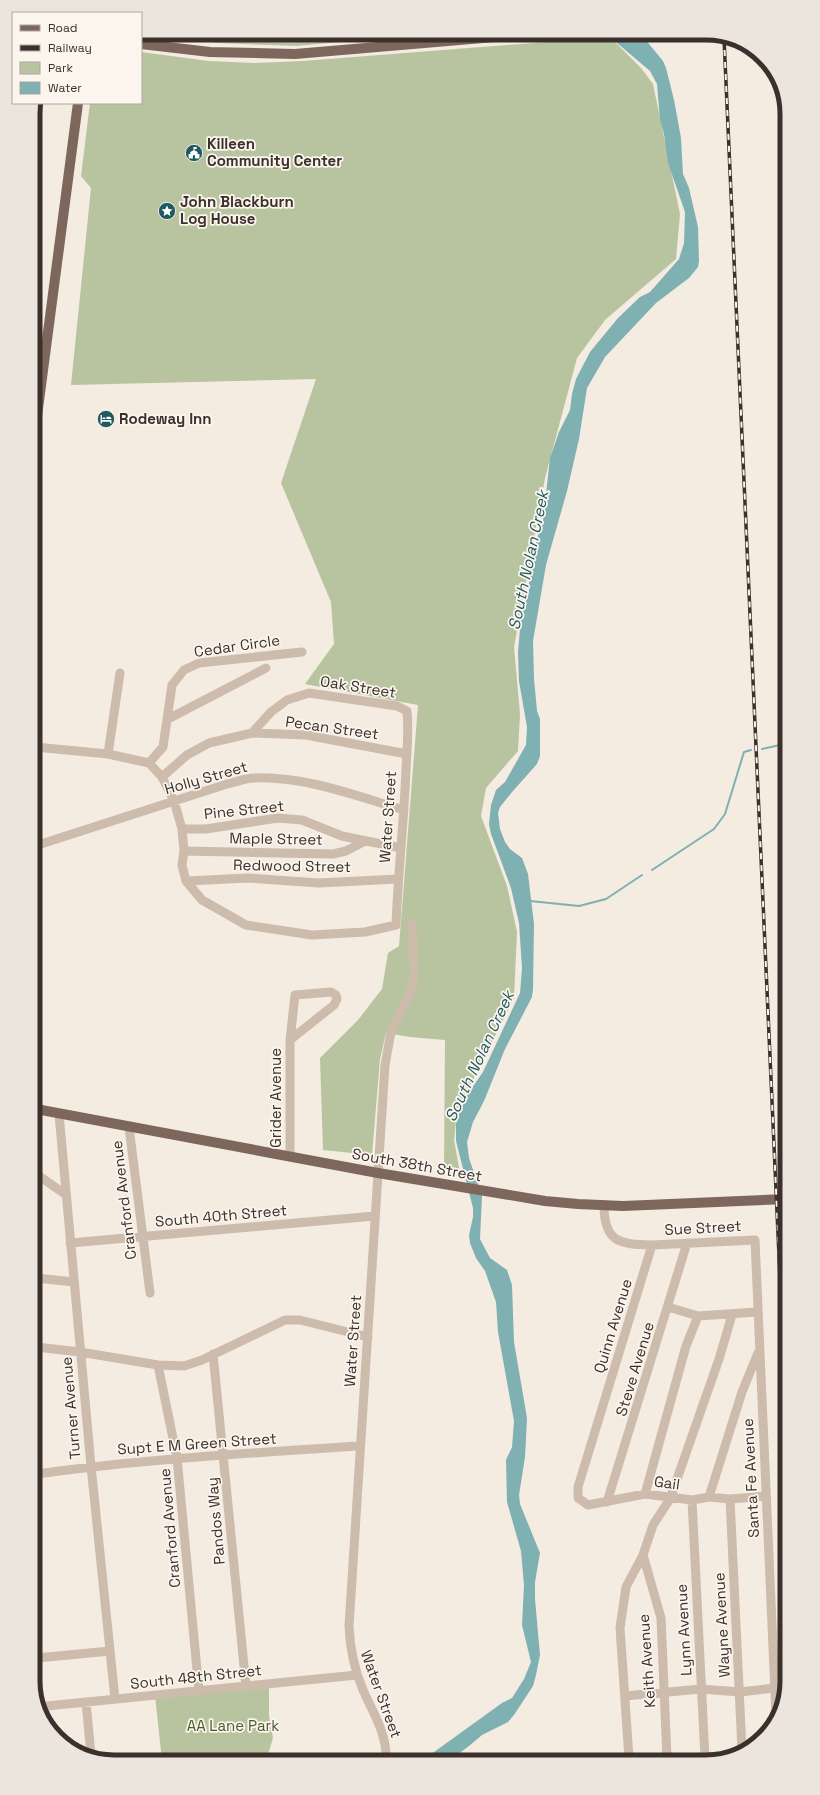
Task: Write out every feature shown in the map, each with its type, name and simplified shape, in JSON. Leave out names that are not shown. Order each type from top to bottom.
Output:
[{"type":"main road","points":[[142,44],[210,52],[295,54],[459,40]]},
{"type":"main road","points":[[40,393],[78,104]]},
{"type":"main road","name":"South 38th Street","points":[[40,1110],[499,1195],[551,1202],[604,1206],[780,1199]]},
{"type":"main road","name":"South 38th Street","points":[[40,1114],[59,1114]]},
{"type":"street","name":"Cedar Circle","points":[[149,764],[163,747],[172,686],[184,670],[199,663],[302,652]]},
{"type":"street","points":[[244,679],[250,673],[248,657]]},
{"type":"street","points":[[168,719],[266,668]]},
{"type":"street","points":[[108,754],[120,673]]},
{"type":"street","name":"Oak Street","points":[[252,733],[271,712],[287,700],[309,693],[397,706],[408,711]]},
{"type":"street","name":"Water Street","points":[[186,881],[202,900],[246,925],[312,935],[365,932],[396,925],[409,730],[408,711]]},
{"type":"street","points":[[162,777],[186,755],[209,743],[252,733]]},
{"type":"street","name":"Pecan Street","points":[[252,733],[306,735],[407,754]]},
{"type":"street","points":[[40,748],[108,754],[149,764],[162,777],[174,801],[182,829],[184,851],[182,865],[186,881]]},
{"type":"street","name":"Holly Street","points":[[41,844],[228,784],[253,778],[289,779],[336,790],[404,810]]},
{"type":"street","name":"Pine Street","points":[[182,829],[206,829],[278,818],[302,820],[342,836],[400,848]]},
{"type":"street","name":"Maple Street","points":[[184,851],[333,854],[365,841]]},
{"type":"street","name":"Redwood Street","points":[[186,881],[248,878],[319,882],[398,879]]},
{"type":"street","name":"Water Street","points":[[386,1755],[382,1728],[357,1675],[351,1651],[349,1626],[359,1446],[368,1337],[386,1051],[391,1032],[410,993],[414,977],[412,924]]},
{"type":"street","name":"Grider Avenue","points":[[290,1040],[334,1005],[336,1002],[336,995],[330,992],[295,995],[290,1040],[290,1157]]},
{"type":"street","name":"Turner Avenue","points":[[59,1114],[90,1466],[115,1699]]},
{"type":"street","name":"Cranford Avenue","points":[[130,1127],[150,1293]]},
{"type":"street","points":[[40,1177],[65,1194]]},
{"type":"street","points":[[604,1206],[604,1220],[608,1229],[615,1238],[620,1242],[630,1244],[652,1245]]},
{"type":"street","name":"South 40th Street","points":[[70,1243],[375,1216]]},
{"type":"street","name":"Sue Street","points":[[652,1245],[755,1240]]},
{"type":"street","name":"Santa Fe Avenue","points":[[755,1240],[775,1706]]},
{"type":"street","name":"Steve Avenue","points":[[608,1502],[687,1243]]},
{"type":"street","name":"Quinn Avenue","points":[[578,1487],[652,1245]]},
{"type":"street","points":[[40,1278],[74,1282]]},
{"type":"street","points":[[668,1307],[698,1316],[732,1315],[758,1312]]},
{"type":"street","points":[[629,1755],[626,1696],[620,1628],[626,1587],[643,1555],[653,1524],[670,1499],[719,1359],[732,1315]]},
{"type":"street","points":[[645,1494],[686,1346],[698,1316]]},
{"type":"street","points":[[40,1347],[80,1352],[158,1365],[191,1365],[285,1320],[300,1320],[368,1337]]},
{"type":"street","points":[[709,1497],[742,1392],[759,1350]]},
{"type":"street","name":"Pandos Way","points":[[213,1354],[246,1686]]},
{"type":"street","name":"Cranford Avenue","points":[[158,1365],[177,1458],[199,1691]]},
{"type":"street","name":"Supt E M Green Street","points":[[40,1474],[90,1466],[177,1458],[359,1446]]},
{"type":"street","name":"Gail","points":[[578,1487],[578,1498],[588,1505],[645,1494],[670,1499],[692,1500],[709,1497],[730,1499],[766,1496]]},
{"type":"street","name":"Wayne Avenue","points":[[730,1499],[742,1746]]},
{"type":"street","name":"Lynn Avenue","points":[[692,1500],[705,1755]]},
{"type":"street","name":"Keith Avenue","points":[[643,1555],[661,1618],[667,1755]]},
{"type":"street","points":[[40,1658],[110,1651]]},
{"type":"street","name":"South 48th Street","points":[[45,1706],[357,1675]]},
{"type":"street","points":[[626,1696],[701,1689],[740,1692],[774,1688]]},
{"type":"street","points":[[86,1702],[91,1751]]},
{"type":"green space","points":[[194,40],[364,40],[296,46],[217,43]]},
{"type":"green space","points":[[572,40],[613,40],[641,68],[653,84],[680,214],[676,259],[605,320],[577,358],[545,478],[514,647],[520,714],[518,751],[486,788],[481,816],[507,886],[517,932],[514,998],[457,1112],[454,1140],[460,1173],[444,1170],[445,1040],[386,1033],[380,1059],[372,1155],[323,1150],[320,1058],[358,1020],[382,989],[388,953],[399,946],[418,705],[305,684],[334,644],[331,602],[281,483],[316,379],[71,385],[91,188],[81,176],[90,104],[142,104],[142,52],[209,61],[254,63],[303,61]]},
{"type":"green space","name":"AA Lane Park","points":[[269,1688],[269,1716],[273,1738],[268,1755],[161,1755],[155,1695]]},
{"type":"water","points":[[615,40],[646,40],[663,61],[666,68],[681,138],[683,174],[689,188],[698,227],[699,261],[698,267],[689,278],[656,303],[605,357],[587,388],[579,439],[567,491],[546,565],[533,641],[534,679],[537,711],[540,719],[540,756],[537,764],[500,807],[498,813],[500,829],[505,842],[510,849],[522,858],[528,874],[534,924],[533,989],[532,997],[505,1049],[484,1101],[473,1122],[467,1142],[469,1158],[482,1196],[480,1239],[490,1258],[507,1270],[512,1285],[514,1342],[527,1418],[525,1457],[519,1495],[520,1504],[540,1553],[535,1582],[535,1599],[540,1655],[533,1686],[508,1722],[482,1735],[457,1755],[430,1755],[502,1703],[512,1698],[524,1679],[531,1662],[522,1625],[524,1585],[521,1551],[507,1502],[506,1460],[512,1447],[514,1421],[498,1332],[496,1302],[485,1271],[476,1258],[470,1243],[469,1235],[473,1217],[473,1208],[456,1141],[456,1124],[460,1110],[469,1092],[483,1072],[520,993],[522,968],[519,923],[511,888],[491,834],[489,824],[491,805],[496,790],[505,782],[526,745],[527,727],[519,681],[518,652],[521,618],[529,590],[529,563],[543,521],[550,458],[559,432],[570,410],[576,379],[590,352],[618,318],[640,297],[650,292],[679,259],[684,243],[685,212],[668,163],[664,134],[660,120],[657,84],[650,71]]},
{"type":"waterway","points":[[762,749],[780,745]]},
{"type":"waterway","points":[[652,870],[714,829],[725,814],[744,752],[751,750]]},
{"type":"waterway","points":[[530,901],[579,906],[606,899],[642,875]]},
{"type":"railway","points":[[724,43],[780,1278]]},
{"type":"place","name":"Killeen Community Center","points":[[194,153]]},
{"type":"place","name":"John Blackburn Log House","points":[[167,211]]},
{"type":"place","name":"Rodeway Inn","points":[[106,419]]},
{"type":"water label","name":"South Nolan Creek","points":[[528,560]]},
{"type":"water label","name":"South Nolan Creek","points":[[479,1056]]}]
